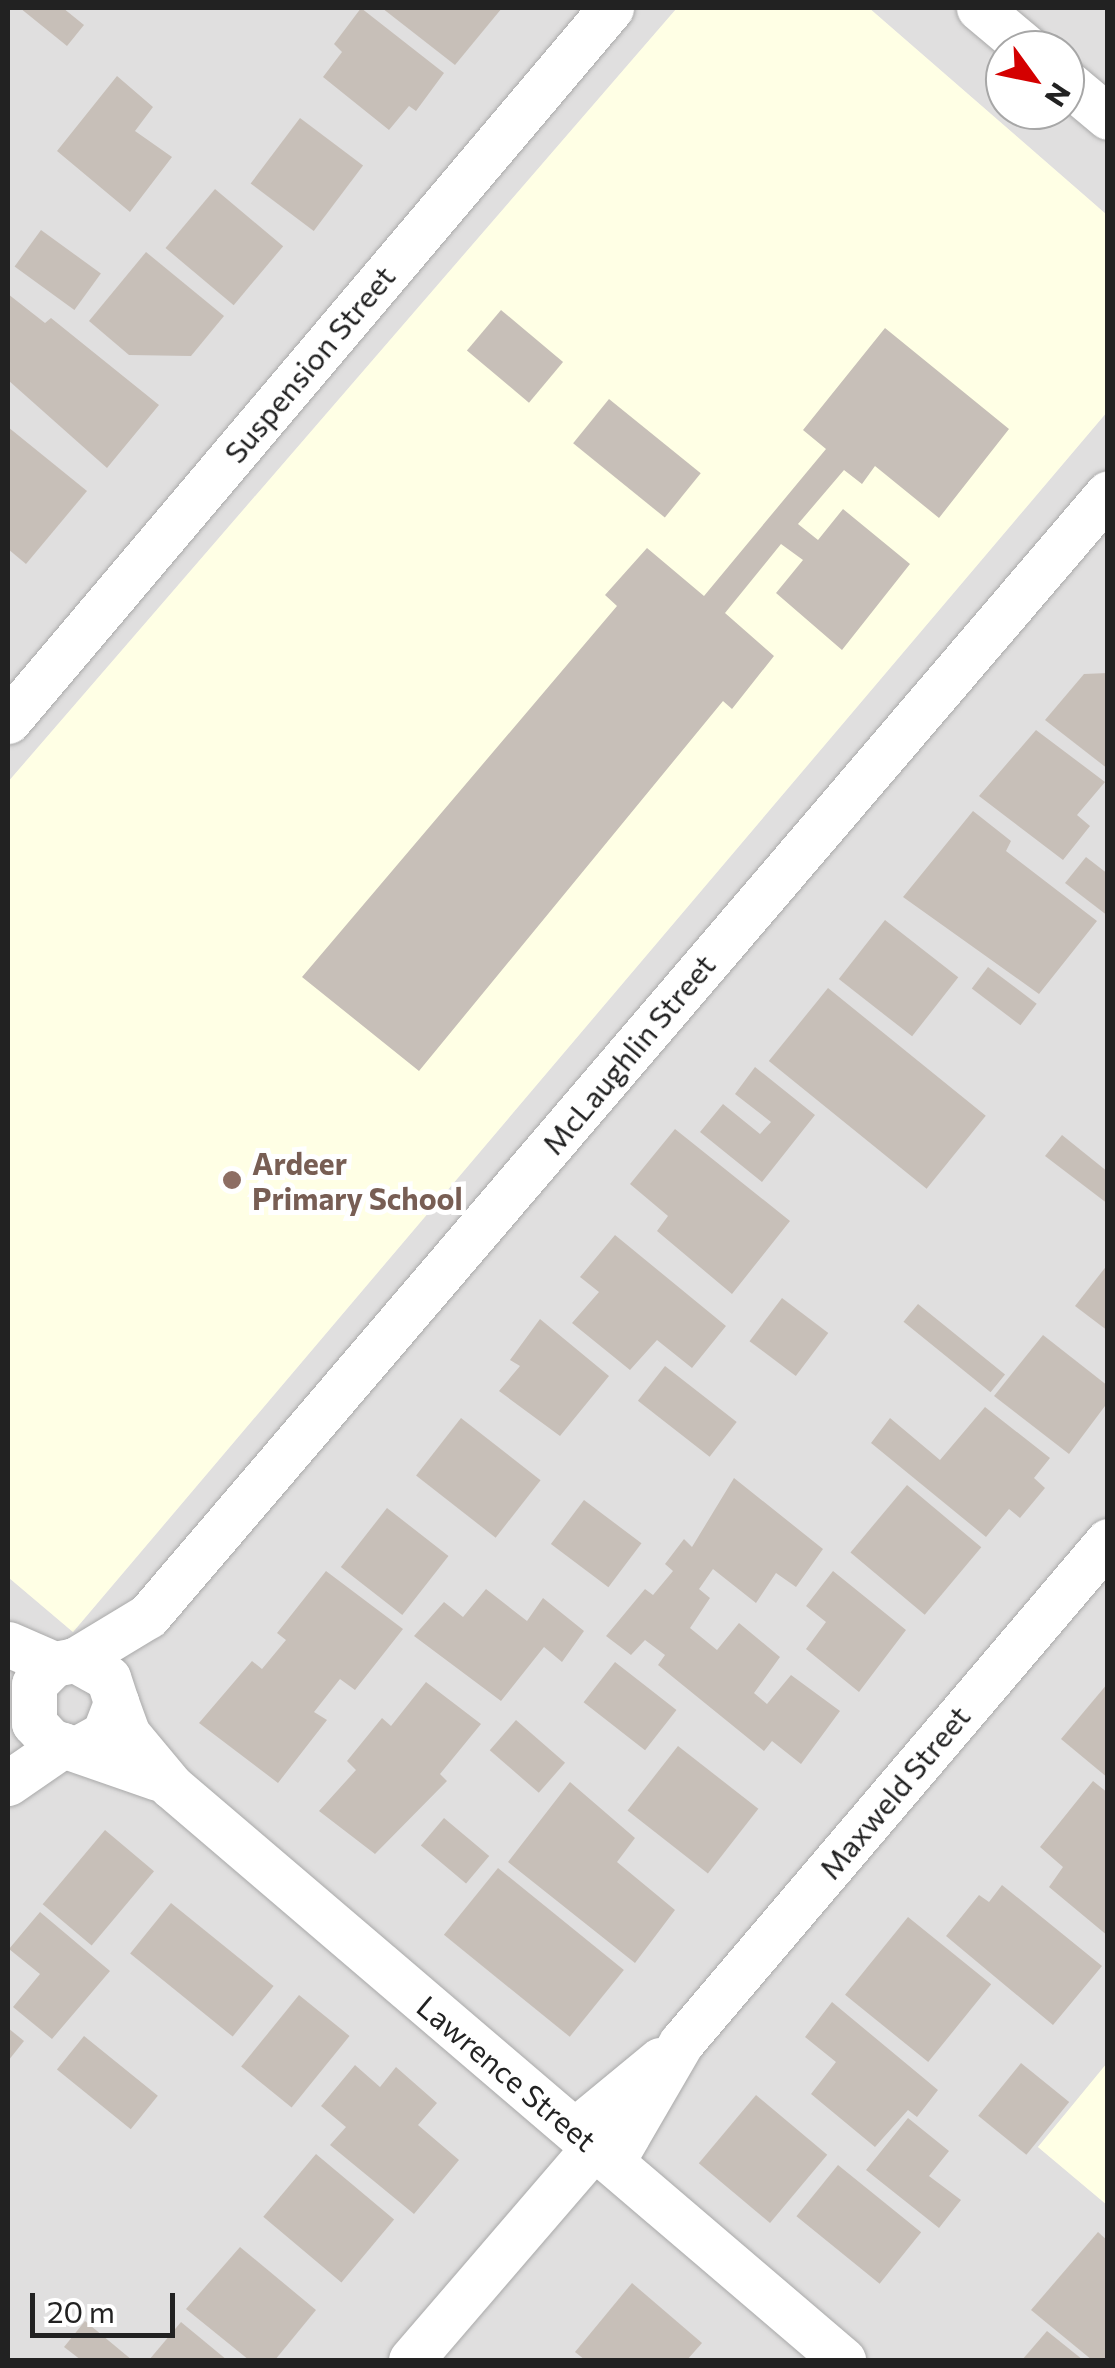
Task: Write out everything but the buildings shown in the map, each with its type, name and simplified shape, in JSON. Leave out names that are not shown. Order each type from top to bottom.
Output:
[{"type":"street","name":"Suspension Street","points":[[8,721],[611,8]]},
{"type":"street","points":[[979,8],[1005,30]]},
{"type":"street","points":[[1085,98],[1108,117]]},
{"type":"street","name":"McLaughlin Street","points":[[47,1683],[148,1616],[1108,493]]},
{"type":"street","name":"Maxweld Street","points":[[412,2360],[1108,1541]]},
{"type":"street","name":"McLaughlin Street","points":[[115,1696],[148,1616]]},
{"type":"street","points":[[8,1644],[47,1683]]},
{"type":"street","points":[[8,1656],[47,1683],[100,1670],[115,1696],[104,1734],[72,1745],[8,1783]]},
{"type":"street","points":[[47,1683],[42,1733],[72,1745]]},
{"type":"street","points":[[8,1771],[47,1683]]},
{"type":"street","name":"Lawrence Street","points":[[115,1696],[128,1733],[171,1786],[844,2360]]},
{"type":"street","name":"Lawrence Street","points":[[72,1745],[171,1786]]},
{"type":"shaded area","points":[[8,8],[677,8],[8,782]]},
{"type":"shaded area","name":"Ardeer Primary School","points":[[677,8],[869,8],[985,109],[985,130],[1009,130],[1107,215],[1107,412],[73,1632],[8,1577],[8,782]]},
{"type":"shaded area","points":[[869,8],[1107,8],[1107,215],[1009,130],[1085,130],[1085,30],[985,30],[985,109]]},
{"type":"shaded area","points":[[1107,412],[1108,2063],[1038,2147],[1107,2205],[1107,2360],[8,2360],[8,1577],[73,1632]]},
{"type":"shaded area","points":[[1107,2063],[1107,2205],[1038,2147]]},
{"type":"place","name":"Ardeer Primary School","points":[[232,1180]]}]
